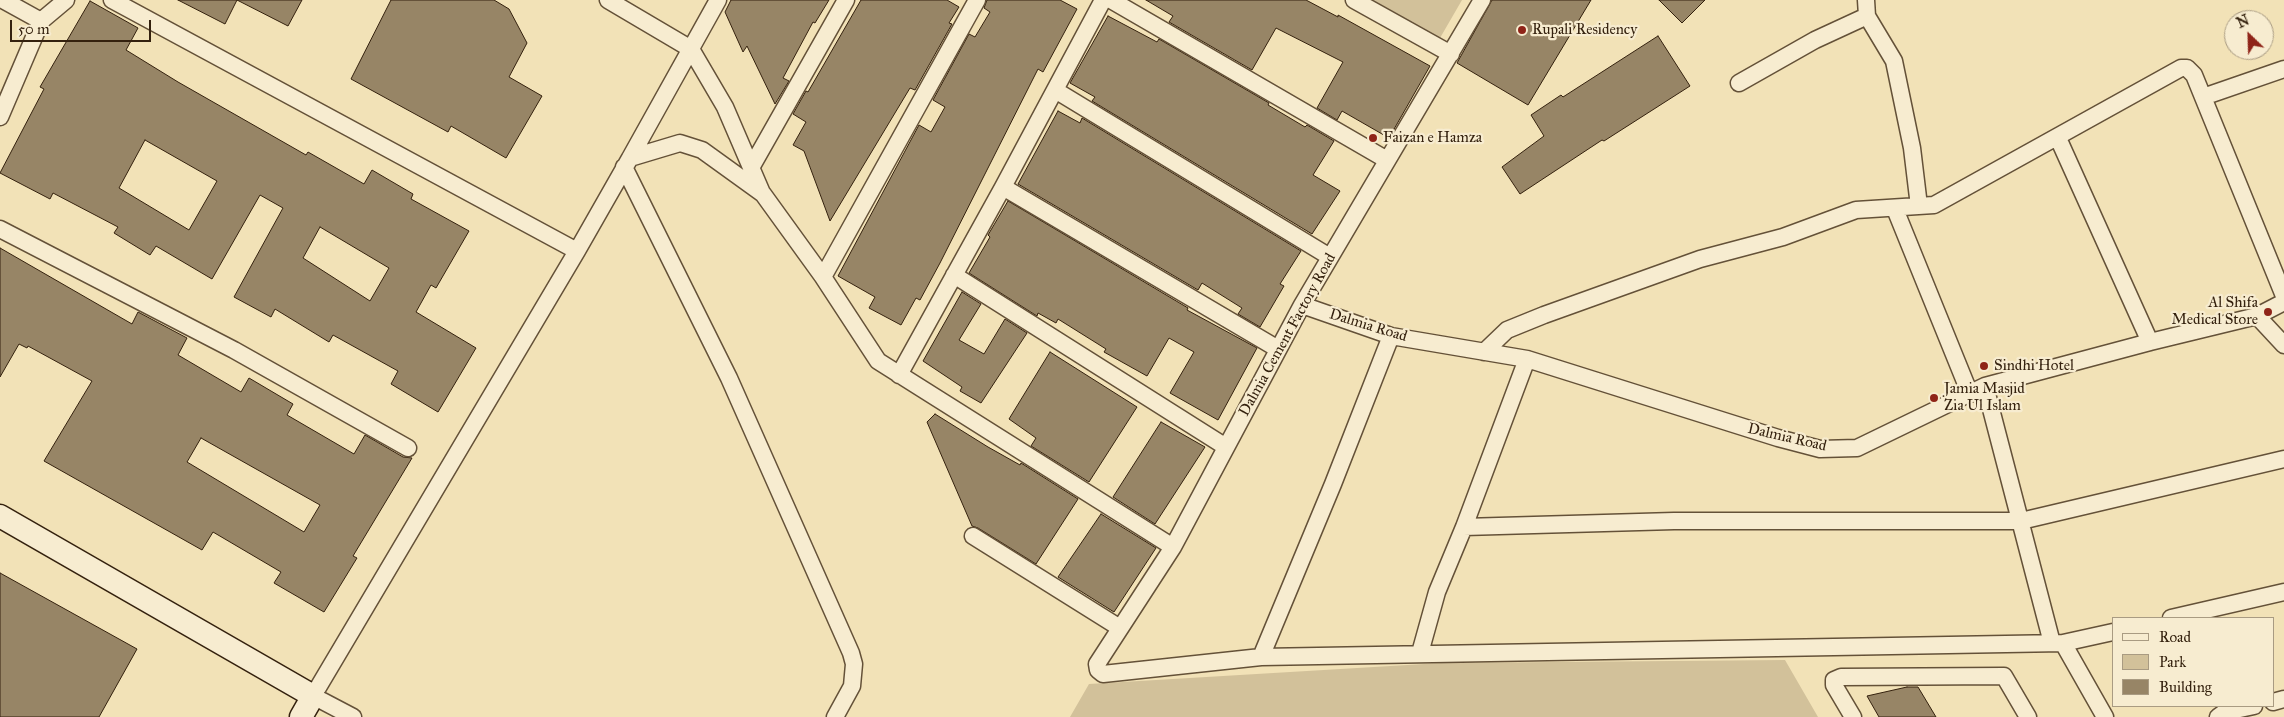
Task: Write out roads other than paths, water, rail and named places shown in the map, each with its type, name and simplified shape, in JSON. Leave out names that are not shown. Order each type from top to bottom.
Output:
[{"type":"street","points":[[3,0],[41,21]]},
{"type":"street","points":[[0,117],[41,21],[66,0]]},
{"type":"street","points":[[112,0],[577,252]]},
{"type":"street","points":[[608,0],[691,49],[725,108],[763,194],[823,277],[878,361],[1173,547]]},
{"type":"street","points":[[301,717],[577,252],[718,0]]},
{"type":"street","points":[[752,166],[846,0]]},
{"type":"street","points":[[823,277],[977,0]]},
{"type":"street","points":[[899,375],[1003,187],[1103,0]]},
{"type":"street","points":[[1111,0],[1388,160]]},
{"type":"street","points":[[1354,0],[1451,54]]},
{"type":"street","name":"Dalmia Cement Factory Road","points":[[1261,657],[1103,674],[1098,670],[1097,664],[1173,547],[1302,304],[1482,0]]},
{"type":"street","points":[[1739,83],[1815,40],[1866,8],[1894,61],[1912,148],[1919,206]]},
{"type":"street","points":[[1484,352],[1507,330],[1700,259],[1783,237],[1856,210],[1934,205],[2058,138],[2181,68],[2187,68],[2194,75],[2284,296]]},
{"type":"street","points":[[2203,97],[2284,69]]},
{"type":"street","points":[[1055,90],[1330,257]]},
{"type":"street","points":[[2058,138],[2150,342]]},
{"type":"street","points":[[627,162],[680,143],[702,150],[763,194]]},
{"type":"street","points":[[627,162],[729,378],[851,653],[854,664],[852,686],[835,717]]},
{"type":"street","points":[[1003,187],[1278,349]]},
{"type":"street","points":[[1895,209],[1970,394]]},
{"type":"street","points":[[0,229],[234,350],[408,448]]},
{"type":"street","points":[[954,275],[1226,447]]},
{"type":"street","name":"Dalmia Road","points":[[1302,304],[1391,336],[1527,359],[1778,438],[1820,448],[1857,448],[1985,386],[2257,316],[2284,302]]},
{"type":"street","points":[[2257,316],[2284,345]]},
{"type":"street","points":[[1391,336],[1333,484],[1261,657],[2057,643],[2112,632]]},
{"type":"street","points":[[1420,653],[1436,592],[1464,527],[1527,359]]},
{"type":"street","points":[[1985,386],[2021,521],[2057,643],[2105,717]]},
{"type":"street","points":[[1464,527],[1674,521],[2021,521],[2284,459]]},
{"type":"street","points":[[0,516],[313,696],[353,717]]},
{"type":"street","points":[[973,536],[1120,628]]},
{"type":"street","points":[[2175,617],[2284,592]]},
{"type":"street","points":[[1853,717],[1834,685],[1834,680],[1841,676],[2004,676],[2028,717]]},
{"type":"street","points":[[2218,717],[2224,712],[2249,707]]},
{"type":"place","name":"Rupali Residency","points":[[1522,30]]},
{"type":"place","name":"Faizan e Hamza","points":[[1373,138]]},
{"type":"place","name":"Al Shifa Medical Store","points":[[2268,312]]},
{"type":"place","name":"Sindhi Hotel","points":[[1984,366]]},
{"type":"place","name":"Jamia Masjid Zia Ul Islam","points":[[1934,398]]}]
